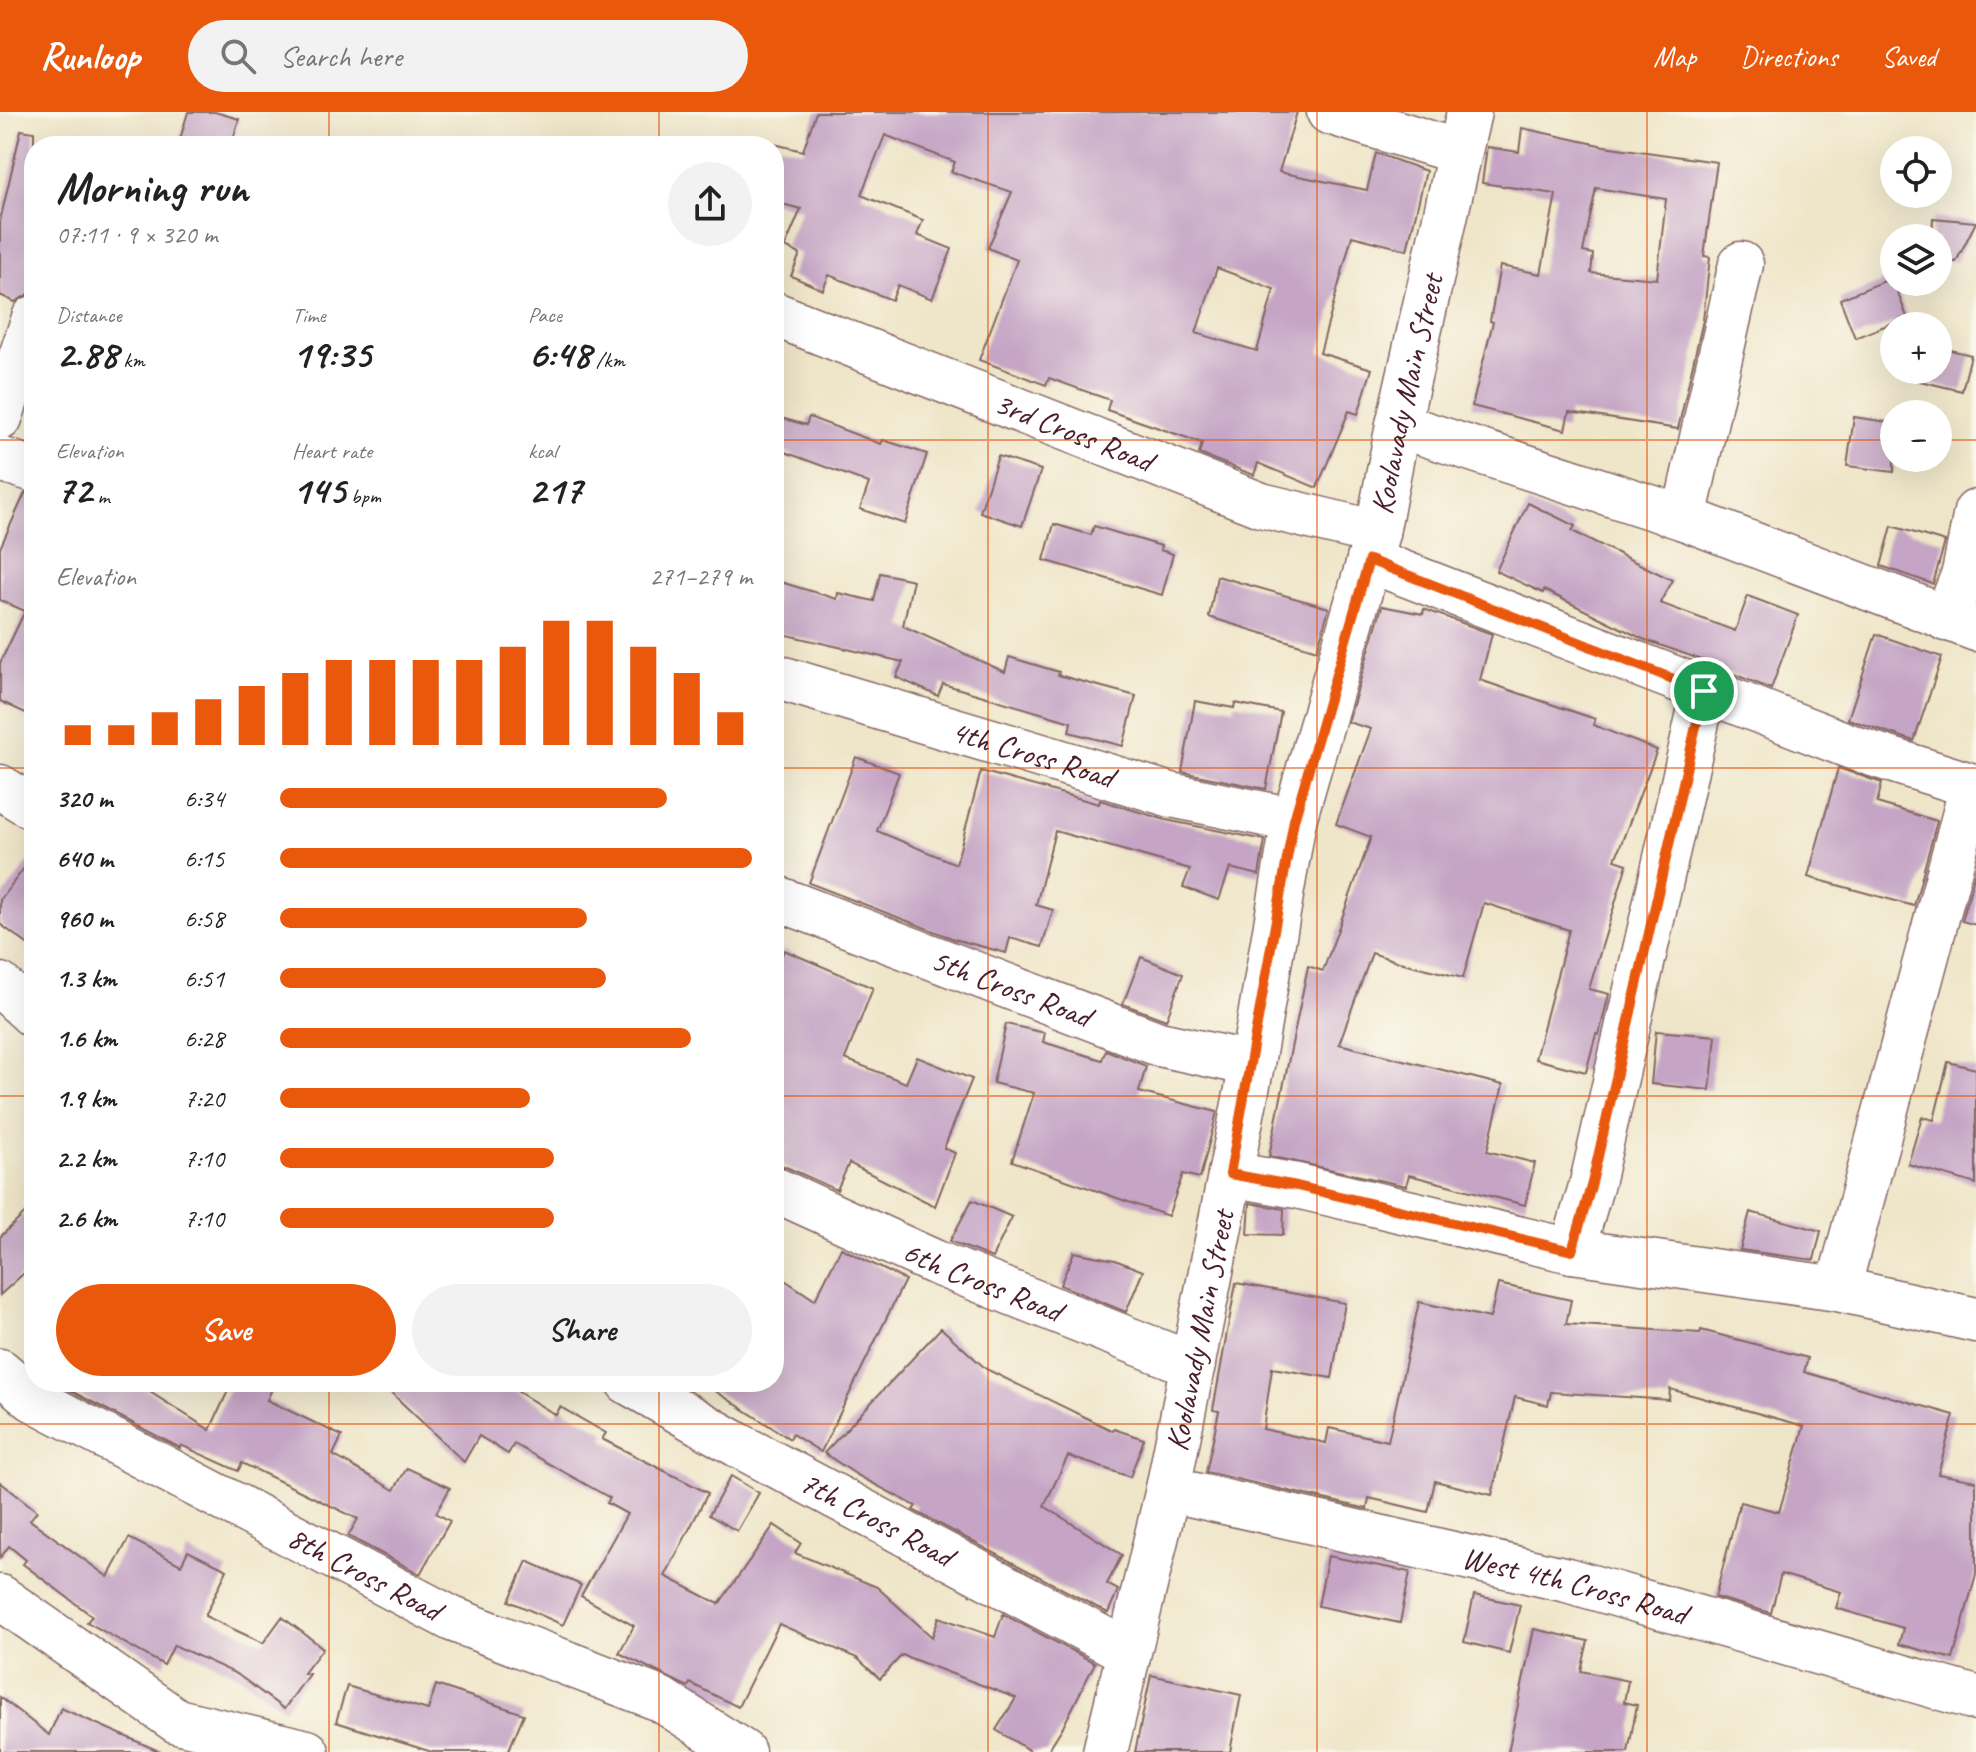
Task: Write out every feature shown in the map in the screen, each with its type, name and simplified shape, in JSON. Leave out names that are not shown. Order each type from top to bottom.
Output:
[{"type":"street","points":[[1329,112],[1464,132]]},
{"type":"street","name":"Koolavady Main Street","points":[[1105,1752],[1168,1489],[1252,1064],[1294,820],[1373,546],[1464,132]]},
{"type":"street","points":[[1684,518],[1741,264]]},
{"type":"street","name":"3rd Cross Road","points":[[784,318],[1373,546],[1704,691],[1857,749],[1974,786]]},
{"type":"street","points":[[0,418],[7,372],[24,338]]},
{"type":"street","points":[[1398,425],[1684,518],[1961,624],[1964,573],[1976,512]]},
{"type":"street","points":[[0,459],[24,467]]},
{"type":"street","name":"4th Cross Road","points":[[784,679],[1171,795],[1294,820]]},
{"type":"street","points":[[1572,1251],[1592,1183],[1704,691]]},
{"type":"street","points":[[1838,1289],[1974,786]]},
{"type":"street","points":[[0,787],[24,802]]},
{"type":"street","name":"5th Cross Road","points":[[784,901],[1159,1044],[1252,1064]]},
{"type":"street","points":[[0,985],[24,1007]]},
{"type":"street","points":[[1230,1174],[1297,1186],[1572,1251],[1838,1289],[1976,1320]]},
{"type":"street","name":"6th Cross Road","points":[[784,1194],[934,1262],[1193,1365]]},
{"type":"street","name":"8th Cross Road","points":[[0,1371],[24,1391]]},
{"type":"street","name":"8th Cross Road","points":[[25,1392],[452,1619],[660,1699],[743,1752]]},
{"type":"street","name":"7th Cross Road","points":[[645,1392],[738,1445],[1128,1652]]},
{"type":"street","name":"West 4th Cross Road","points":[[1168,1489],[1567,1580],[1976,1698]]},
{"type":"street","points":[[0,1597],[177,1721],[307,1752]]},
{"type":"building","points":[[188,112],[215,112],[239,119],[234,136],[181,136]]},
{"type":"building","points":[[816,112],[1297,112],[1279,172],[1367,190],[1376,153],[1426,171],[1407,250],[1352,236],[1320,353],[1372,369],[1358,414],[1349,411],[1317,488],[1258,463],[1254,475],[1199,454],[1202,443],[1107,410],[1110,400],[1049,378],[1046,385],[979,360],[1017,260],[988,248],[1012,192],[951,172],[955,162],[885,135],[861,195],[923,220],[917,235],[952,249],[932,299],[898,285],[892,300],[829,275],[823,290],[791,276],[800,254],[785,247],[801,209],[784,205],[784,146],[803,151]],"holes":[[[1217,268],[1274,289],[1257,351],[1196,333]]]},
{"type":"building","points":[[1522,128],[1604,146],[1717,162],[1704,256],[1710,257],[1703,320],[1678,429],[1569,412],[1565,430],[1472,406],[1493,322],[1490,321],[1500,266],[1541,274],[1556,194],[1482,183],[1487,147],[1519,152]],"holes":[[[1596,188],[1666,199],[1657,279],[1591,273],[1593,254],[1583,252]]]},
{"type":"building","points":[[21,130],[34,132],[34,136],[24,136],[24,297],[15,302],[0,295],[0,221]]},
{"type":"building","points":[[1933,218],[1976,222],[1956,262],[1952,262],[1952,224],[1933,224]]},
{"type":"building","points":[[1880,283],[1880,296],[1899,296],[1905,312],[1880,312],[1880,328],[1855,338],[1840,299]]},
{"type":"building","points":[[1952,350],[1971,355],[1962,391],[1932,384],[1952,384]]},
{"type":"building","points":[[809,417],[881,444],[883,440],[927,454],[905,524],[860,509],[869,483],[784,452],[784,419],[806,425]]},
{"type":"building","points":[[1854,417],[1880,421],[1880,470],[1847,466]]},
{"type":"building","points":[[998,456],[1041,470],[1022,526],[980,512]]},
{"type":"building","points":[[24,495],[24,611],[0,600],[0,548]]},
{"type":"building","points":[[1528,503],[1575,526],[1572,531],[1672,580],[1660,603],[1735,631],[1748,596],[1798,615],[1771,689],[1722,667],[1643,639],[1544,590],[1543,593],[1496,571]]},
{"type":"building","points":[[1054,524],[1091,535],[1094,526],[1161,546],[1160,550],[1173,554],[1162,595],[1044,560]]},
{"type":"building","points":[[1892,526],[1945,542],[1933,584],[1881,566]]},
{"type":"building","points":[[880,573],[913,580],[903,626],[1005,672],[1009,657],[1059,672],[1058,675],[1136,696],[1123,746],[1069,732],[1071,722],[943,684],[938,696],[896,677],[903,662],[784,634],[784,583],[837,599],[838,593],[874,601]]},
{"type":"building","points":[[1217,576],[1329,608],[1317,650],[1209,617]]},
{"type":"building","points":[[1382,606],[1423,614],[1424,609],[1492,634],[1480,680],[1595,719],[1593,725],[1657,750],[1615,860],[1627,864],[1589,989],[1609,994],[1586,1072],[1535,1059],[1569,930],[1484,903],[1463,978],[1372,953],[1339,1044],[1503,1085],[1487,1151],[1535,1163],[1525,1205],[1409,1175],[1406,1186],[1269,1156],[1308,966],[1323,971],[1371,837],[1336,824],[1371,729],[1348,722]]},
{"type":"building","points":[[24,613],[24,712],[0,701],[0,663]]},
{"type":"building","points":[[1876,634],[1942,657],[1914,741],[1848,719]]},
{"type":"building","points":[[1195,701],[1234,708],[1235,703],[1281,712],[1266,789],[1182,772]]},
{"type":"building","points":[[856,757],[899,773],[877,831],[956,864],[981,771],[1099,804],[1100,800],[1166,820],[1265,840],[1259,875],[1230,868],[1219,900],[1183,887],[1190,869],[1055,831],[1036,905],[1053,910],[1042,947],[1010,938],[1006,953],[954,939],[809,883]]},
{"type":"building","points":[[1838,768],[1882,783],[1877,803],[1937,821],[1914,906],[1808,877]]},
{"type":"building","points":[[24,868],[24,942],[0,924],[0,900]]},
{"type":"building","points":[[1976,868],[1976,925],[1962,921]]},
{"type":"building","points":[[784,950],[873,988],[845,1059],[906,1083],[917,1057],[972,1079],[944,1148],[955,1153],[935,1206],[849,1163],[837,1190],[784,1166]]},
{"type":"building","points":[[1141,957],[1183,974],[1166,1020],[1123,1004]]},
{"type":"building","points":[[1006,1024],[1045,1033],[1043,1042],[1102,1060],[1106,1050],[1146,1066],[1139,1092],[1217,1112],[1200,1178],[1183,1174],[1168,1216],[1012,1161],[1034,1093],[993,1083]]},
{"type":"building","points":[[1656,1031],[1716,1036],[1710,1090],[1651,1084]]},
{"type":"building","points":[[1948,1062],[1976,1069],[1976,1184],[1908,1164],[1922,1117],[1934,1120]]},
{"type":"building","points":[[972,1200],[1012,1217],[992,1258],[950,1241]]},
{"type":"building","points":[[1250,1203],[1284,1209],[1283,1235],[1248,1234]]},
{"type":"building","points":[[1750,1212],[1821,1231],[1814,1260],[1740,1250]]},
{"type":"building","points":[[24,1214],[24,1273],[0,1295],[0,1237]]},
{"type":"building","points":[[841,1248],[905,1280],[821,1452],[792,1434],[790,1439],[717,1392],[784,1392],[784,1280],[815,1300]]},
{"type":"building","points":[[1074,1252],[1115,1260],[1143,1271],[1126,1312],[1060,1285]]},
{"type":"building","points":[[1236,1283],[1345,1303],[1332,1378],[1272,1368],[1263,1429],[1326,1443],[1329,1428],[1388,1441],[1419,1302],[1490,1318],[1498,1284],[1571,1300],[1566,1324],[1700,1333],[1701,1330],[1808,1358],[1804,1372],[1954,1415],[1938,1474],[1976,1481],[1976,1574],[1953,1659],[1899,1644],[1903,1628],[1836,1608],[1841,1592],[1781,1574],[1771,1613],[1715,1597],[1740,1502],[1779,1512],[1804,1426],[1670,1389],[1669,1400],[1551,1392],[1548,1405],[1515,1397],[1492,1495],[1435,1481],[1428,1512],[1369,1498],[1367,1509],[1206,1472],[1219,1411],[1213,1410]]},
{"type":"building","points":[[941,1328],[986,1369],[1113,1431],[1144,1439],[1130,1477],[1068,1456],[1044,1506],[1122,1555],[1107,1584],[1118,1590],[1108,1613],[913,1510],[916,1506],[857,1475],[824,1453]]},
{"type":"building","points":[[73,1392],[150,1392],[210,1430],[227,1392],[271,1392],[267,1400],[342,1436],[333,1455],[394,1490],[407,1468],[450,1488],[436,1513],[450,1521],[420,1574],[348,1536],[358,1519],[242,1463],[238,1471],[181,1445],[180,1448]]},
{"type":"building","points":[[390,1392],[518,1392],[556,1415],[560,1407],[606,1433],[602,1439],[708,1493],[665,1576],[719,1604],[774,1525],[801,1543],[795,1553],[877,1587],[932,1637],[939,1617],[995,1637],[1003,1614],[1095,1663],[1047,1752],[1032,1752],[996,1730],[1016,1698],[902,1655],[880,1679],[857,1658],[779,1624],[738,1707],[690,1683],[688,1687],[619,1653],[634,1626],[581,1596],[627,1514],[607,1503],[610,1498],[514,1444],[508,1454],[479,1436],[464,1462]]},
{"type":"building","points":[[731,1476],[759,1493],[737,1531],[709,1515]]},
{"type":"building","points":[[0,1482],[37,1511],[30,1520],[108,1577],[129,1538],[181,1565],[188,1551],[227,1570],[205,1616],[263,1643],[282,1617],[323,1648],[304,1673],[309,1674],[284,1709],[237,1674],[174,1645],[164,1665],[87,1622],[92,1616],[23,1564],[26,1560],[9,1546],[0,1558]]},
{"type":"building","points":[[1328,1556],[1410,1572],[1400,1623],[1318,1606]]},
{"type":"building","points":[[527,1561],[581,1585],[563,1625],[509,1601]]},
{"type":"building","points":[[1474,1595],[1520,1605],[1509,1653],[1464,1642]]},
{"type":"building","points":[[1534,1629],[1588,1641],[1581,1671],[1628,1681],[1624,1702],[1637,1705],[1628,1752],[1508,1752]]},
{"type":"building","points":[[1151,1675],[1241,1695],[1230,1752],[1135,1752]]},
{"type":"building","points":[[436,1685],[524,1714],[508,1752],[432,1752],[336,1722],[347,1686],[428,1710]]},
{"type":"building","points":[[0,1697],[49,1735],[61,1708],[161,1752],[0,1752]]},
{"type":"route","points":[[1369,560],[1704,691],[1592,1183],[1572,1251],[1297,1186],[1230,1174],[1294,820],[1369,560]]}]
